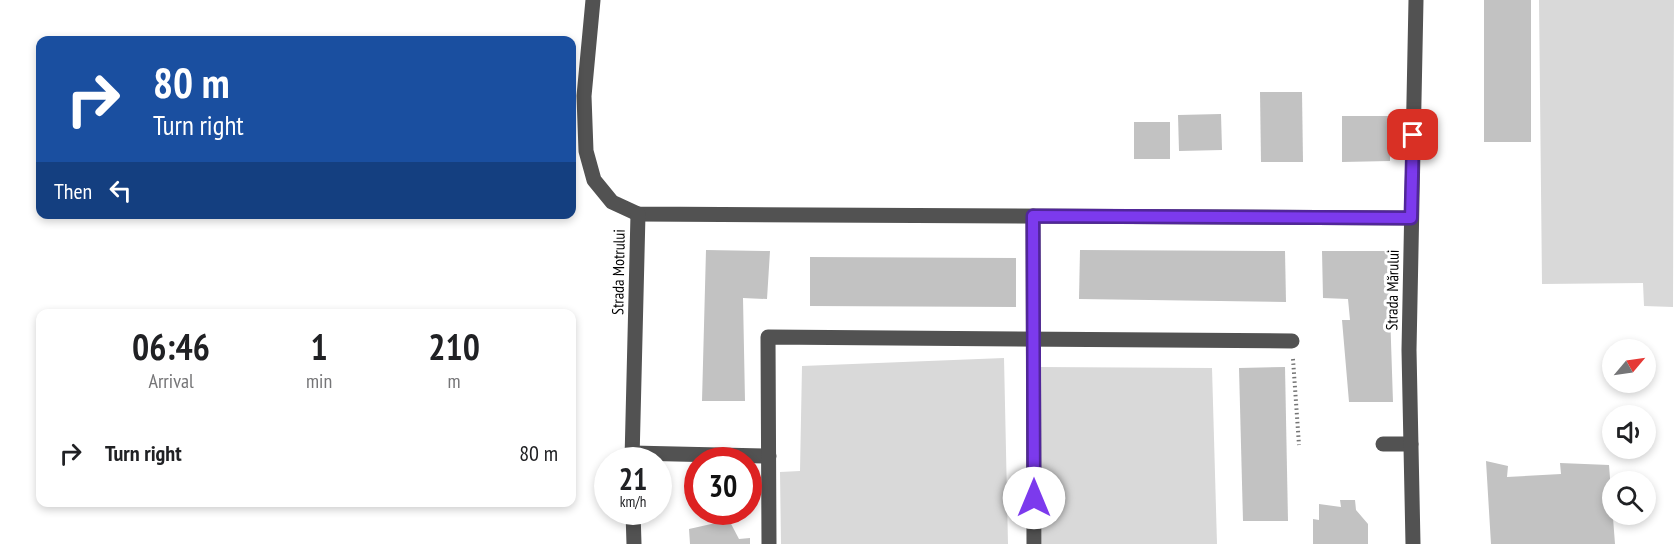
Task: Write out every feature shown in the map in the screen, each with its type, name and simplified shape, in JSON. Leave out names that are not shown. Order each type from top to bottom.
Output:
[{"type":"street","name":"Strada Motrului","points":[[593,0],[584,96],[586,151],[594,180],[612,202],[638,214],[632,447]]},
{"type":"street","name":"Strada Mărului","points":[[1413,544],[1409,350],[1416,0]]},
{"type":"street","points":[[638,214],[1411,218]]},
{"type":"street","points":[[1033,216],[1034,544]]},
{"type":"street","points":[[770,544],[768,337],[1292,341]]},
{"type":"street","points":[[1383,444],[1411,444]]},
{"type":"street","points":[[672,457],[769,456]]},
{"type":"street","points":[[633,525],[634,544]]},
{"type":"path","points":[[1292,341],[1299,445]]},
{"type":"shaded area","points":[[1539,0],[1674,0],[1673,307],[1644,306],[1643,283],[1542,284]]},
{"type":"shaded area","points":[[1004,358],[1008,544],[781,544],[780,472],[800,471],[802,366]]},
{"type":"shaded area","points":[[1039,367],[1212,368],[1217,544],[1042,544]]},
{"type":"building","points":[[1484,0],[1531,0],[1531,142],[1484,142]]},
{"type":"building","points":[[1260,92],[1302,92],[1303,162],[1261,162]]},
{"type":"building","points":[[1221,114],[1222,150],[1179,151],[1178,115]]},
{"type":"building","points":[[1342,116],[1390,116],[1390,161],[1342,162]]},
{"type":"building","points":[[1134,122],[1170,122],[1170,159],[1134,159]]},
{"type":"building","points":[[706,250],[770,251],[767,299],[743,298],[745,401],[702,401]]},
{"type":"building","points":[[1080,250],[1285,251],[1286,302],[1079,299]]},
{"type":"building","points":[[1322,251],[1388,251],[1393,402],[1349,402],[1342,320],[1350,320],[1348,299],[1323,298]]},
{"type":"building","points":[[810,257],[1016,258],[1016,307],[810,306]]},
{"type":"building","points":[[1285,367],[1288,521],[1243,521],[1239,368]]},
{"type":"building","points":[[1486,461],[1508,466],[1507,477],[1561,474],[1560,463],[1609,465],[1609,471],[1602,471],[1602,525],[1614,525],[1615,544],[1491,544]]},
{"type":"building","points":[[1340,500],[1355,500],[1356,510],[1368,524],[1368,544],[1313,544],[1313,519],[1319,520],[1319,504],[1341,507]]},
{"type":"building","points":[[707,525],[732,525],[739,539],[750,538],[750,544],[690,544],[689,529]]},
{"type":"route","points":[[1034,498],[1033,216],[1411,218],[1413,135]]}]
